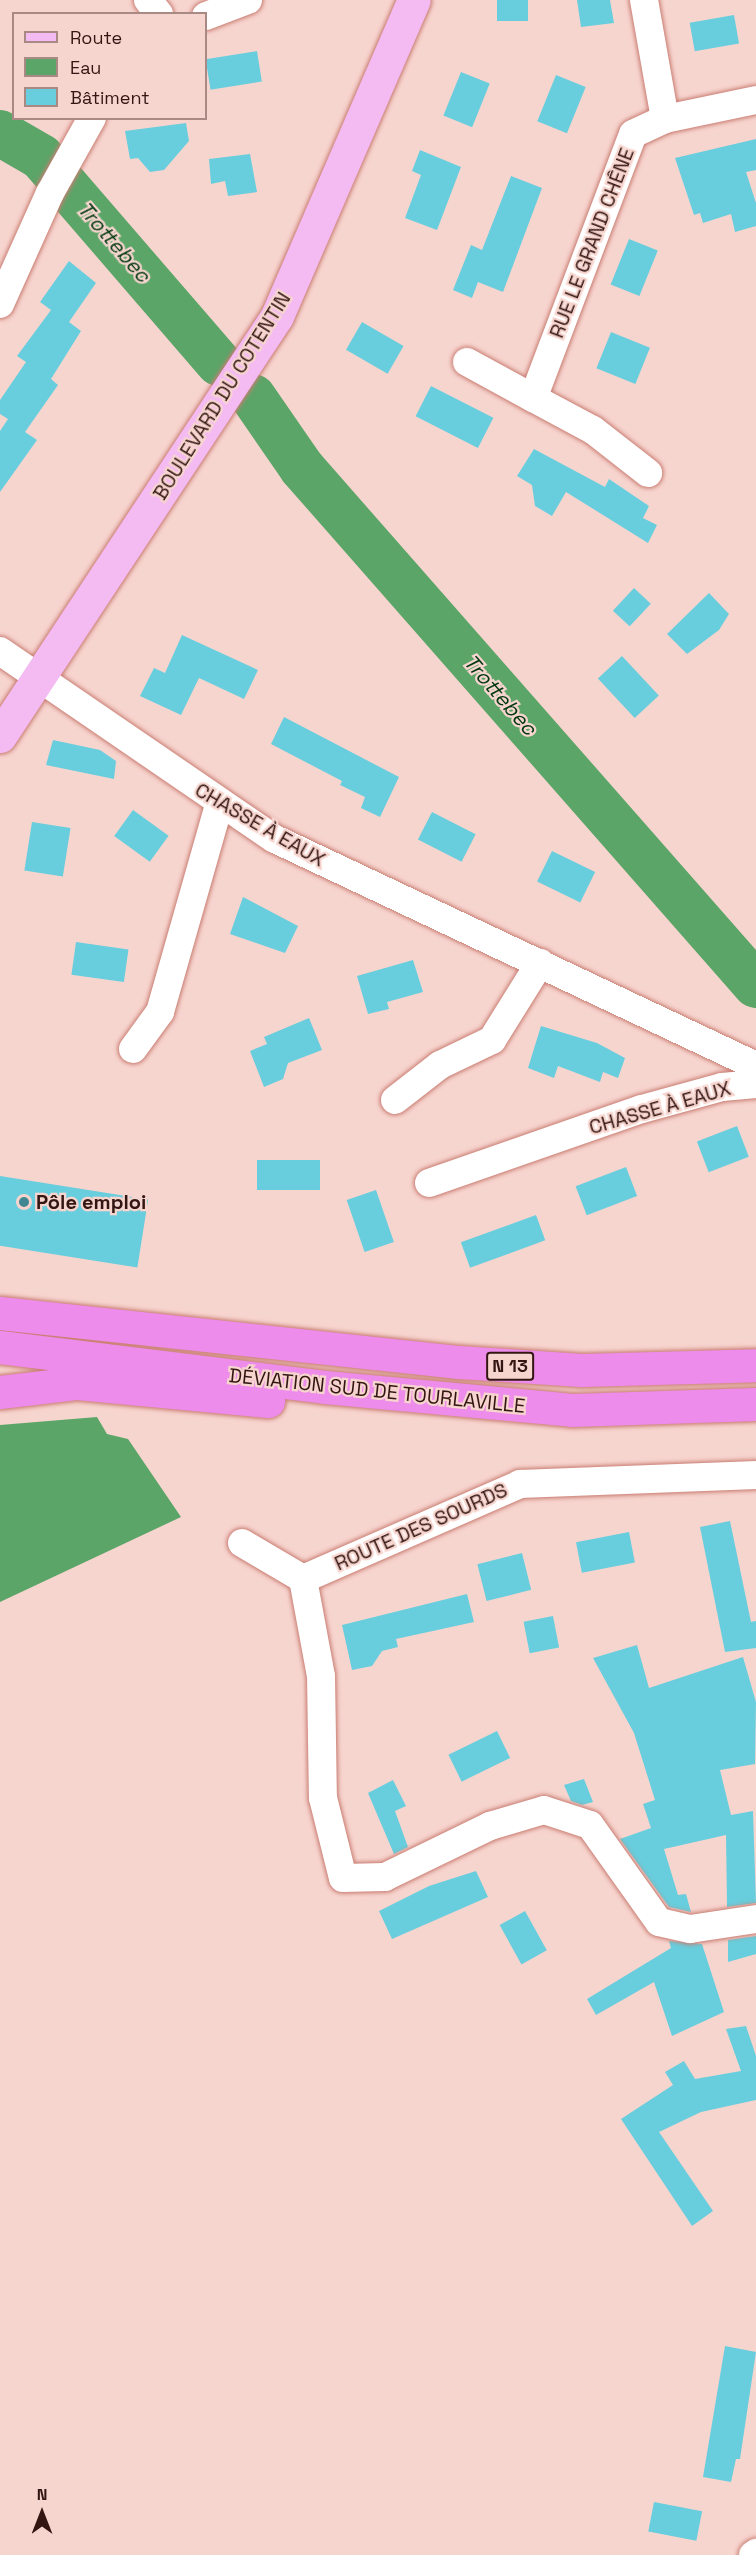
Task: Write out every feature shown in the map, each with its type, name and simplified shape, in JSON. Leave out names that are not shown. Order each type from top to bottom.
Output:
[{"type":"highway","name":"DÉVIATION SUD DE TOURLAVILLE","points":[[0,1313],[459,1362],[582,1370],[756,1365]]},
{"type":"highway","name":"DÉVIATION SUD DE TOURLAVILLE","points":[[0,1347],[325,1388],[572,1410],[756,1404]]},
{"type":"highway","name":"N 13","points":[[0,1392],[77,1383],[282,1401],[325,1388]]},
{"type":"main road","name":"BOULEVARD DU COTENTIN","points":[[0,736],[277,316],[414,0]]},
{"type":"street","points":[[148,0],[157,12]]},
{"type":"street","points":[[207,16],[248,0]]},
{"type":"street","points":[[644,0],[665,119]]},
{"type":"street","name":"RUE LE GRAND CHÊNE","points":[[533,398],[633,134],[665,119],[756,100]]},
{"type":"street","points":[[0,304],[53,187],[74,146],[91,120]]},
{"type":"street","points":[[467,362],[593,430],[648,473]]},
{"type":"street","name":"CHASSE À EAUX","points":[[0,651],[219,805],[338,870],[756,1066]]},
{"type":"street","points":[[133,1049],[160,1012],[219,805]]},
{"type":"street","points":[[395,1100],[440,1065],[492,1040],[540,963]]},
{"type":"street","name":"CHASSE À EAUX","points":[[429,1183],[642,1109],[722,1087],[756,1084]]},
{"type":"street","name":"ROUTE DES SOURDS","points":[[303,1579],[520,1484],[756,1475]]},
{"type":"street","points":[[243,1543],[303,1579],[321,1676],[323,1798],[343,1878],[385,1877],[490,1826],[544,1810],[590,1825],[659,1922],[690,1929],[756,1919]]},
{"type":"water","points":[[97,1417],[107,1434],[128,1439],[181,1517],[0,1602],[0,1425]]},
{"type":"building","points":[[497,0],[528,0],[528,21],[497,21]]},
{"type":"building","points":[[577,0],[610,0],[614,23],[581,27]]},
{"type":"building","points":[[734,15],[739,44],[695,51],[690,23]]},
{"type":"building","points":[[257,51],[262,82],[210,90],[207,59]]},
{"type":"building","points":[[461,72],[490,84],[472,127],[443,116]]},
{"type":"building","points":[[556,75],[586,87],[567,133],[537,121]]},
{"type":"building","points":[[186,123],[189,141],[164,170],[150,172],[138,158],[130,159],[125,131]]},
{"type":"building","points":[[756,139],[756,170],[746,172],[756,203],[756,226],[735,232],[731,214],[703,223],[700,213],[694,215],[675,158]]},
{"type":"building","points":[[420,150],[461,167],[437,230],[405,218],[421,175],[412,171]]},
{"type":"building","points":[[250,154],[257,192],[228,196],[225,181],[211,184],[209,159]]},
{"type":"building","points":[[511,176],[542,188],[503,292],[478,282],[472,298],[453,290],[471,245],[482,250]]},
{"type":"building","points":[[629,239],[658,251],[639,296],[611,284]]},
{"type":"building","points":[[69,261],[96,283],[69,322],[81,331],[51,379],[58,385],[25,432],[37,440],[0,492],[0,431],[8,419],[0,414],[0,400],[26,362],[17,356],[51,310],[40,302]]},
{"type":"building","points":[[362,322],[404,346],[388,374],[346,350]]},
{"type":"building","points":[[611,332],[650,348],[635,384],[596,368]]},
{"type":"building","points":[[431,386],[493,418],[478,448],[416,416]]},
{"type":"building","points":[[534,449],[605,487],[609,479],[649,506],[643,518],[657,525],[648,543],[566,492],[552,516],[535,506],[532,485],[517,476]]},
{"type":"building","points":[[634,588],[651,604],[630,626],[613,611]]},
{"type":"building","points":[[709,593],[729,614],[719,630],[687,654],[667,634]]},
{"type":"building","points":[[182,635],[258,670],[244,699],[199,678],[181,715],[140,696],[154,668],[165,673]]},
{"type":"building","points":[[622,656],[659,695],[635,718],[598,679]]},
{"type":"building","points":[[284,717],[399,777],[380,817],[361,808],[365,797],[340,785],[342,781],[271,744]]},
{"type":"building","points":[[53,740],[100,750],[116,761],[114,779],[46,765]]},
{"type":"building","points":[[133,810],[169,836],[150,862],[114,836]]},
{"type":"building","points":[[432,812],[476,834],[462,862],[418,840]]},
{"type":"building","points":[[32,822],[71,828],[63,876],[24,870]]},
{"type":"building","points":[[552,851],[595,872],[580,903],[537,882]]},
{"type":"building","points":[[243,897],[298,926],[285,953],[230,934]]},
{"type":"building","points":[[76,942],[128,949],[124,982],[71,975]]},
{"type":"building","points":[[413,960],[423,992],[387,1002],[389,1009],[368,1014],[357,976]]},
{"type":"building","points":[[309,1018],[322,1050],[288,1063],[283,1079],[264,1087],[250,1051],[267,1044],[264,1037]]},
{"type":"building","points":[[541,1026],[597,1043],[625,1058],[618,1078],[603,1072],[600,1082],[558,1066],[554,1078],[528,1068]]},
{"type":"building","points":[[737,1126],[749,1157],[709,1172],[697,1141]]},
{"type":"building","points":[[257,1160],[320,1160],[320,1190],[257,1190]]},
{"type":"building","points":[[626,1167],[637,1196],[587,1215],[576,1186]]},
{"type":"building","points":[[0,1176],[148,1199],[137,1268],[0,1246]]},
{"type":"building","points":[[376,1190],[394,1242],[365,1252],[347,1200]]},
{"type":"building","points":[[536,1215],[545,1240],[470,1268],[461,1242]]},
{"type":"building","points":[[730,1521],[751,1622],[756,1621],[756,1648],[725,1652],[700,1527]]},
{"type":"building","points":[[629,1532],[635,1562],[582,1573],[576,1542]]},
{"type":"building","points":[[522,1553],[531,1590],[487,1601],[477,1564]]},
{"type":"building","points":[[467,1594],[474,1622],[396,1639],[398,1647],[382,1651],[372,1666],[352,1670],[342,1625]]},
{"type":"building","points":[[553,1616],[559,1647],[530,1653],[524,1622]]},
{"type":"building","points":[[637,1645],[649,1688],[743,1657],[756,1702],[755,1764],[720,1770],[731,1815],[753,1811],[756,1903],[727,1907],[726,1835],[664,1849],[678,1895],[686,1894],[691,1912],[669,1907],[620,1839],[651,1828],[643,1804],[655,1800],[634,1733],[593,1658]]},
{"type":"building","points":[[497,1731],[510,1758],[462,1782],[448,1755]]},
{"type":"building","points":[[584,1779],[593,1802],[582,1805],[571,1801],[564,1785]]},
{"type":"building","points":[[393,1780],[406,1806],[395,1811],[408,1847],[394,1854],[368,1793]]},
{"type":"building","points":[[476,1871],[488,1897],[392,1939],[379,1911],[429,1886]]},
{"type":"building","points":[[525,1911],[547,1950],[521,1964],[500,1925]]},
{"type":"building","points":[[756,1936],[756,1954],[728,1962],[728,1940]]},
{"type":"building","points":[[669,1941],[702,1944],[724,2012],[672,2036],[654,1982],[596,2015],[587,1999],[671,1948]]},
{"type":"building","points":[[746,2026],[756,2056],[756,2100],[701,2112],[659,2132],[713,2211],[692,2226],[621,2119],[673,2085],[665,2072],[684,2061],[695,2079],[741,2071],[726,2029]]},
{"type":"building","points":[[725,2346],[756,2352],[740,2459],[736,2459],[731,2482],[703,2477]]},
{"type":"building","points":[[654,2502],[702,2511],[696,2541],[648,2531]]},
{"type":"waterway","name":"Trottebec","points":[[0,133],[41,157],[219,363]]},
{"type":"waterway","name":"Trottebec","points":[[253,397],[302,468],[756,985]]},
{"type":"place","name":"Pôle emploi","points":[[24,1202]]}]
